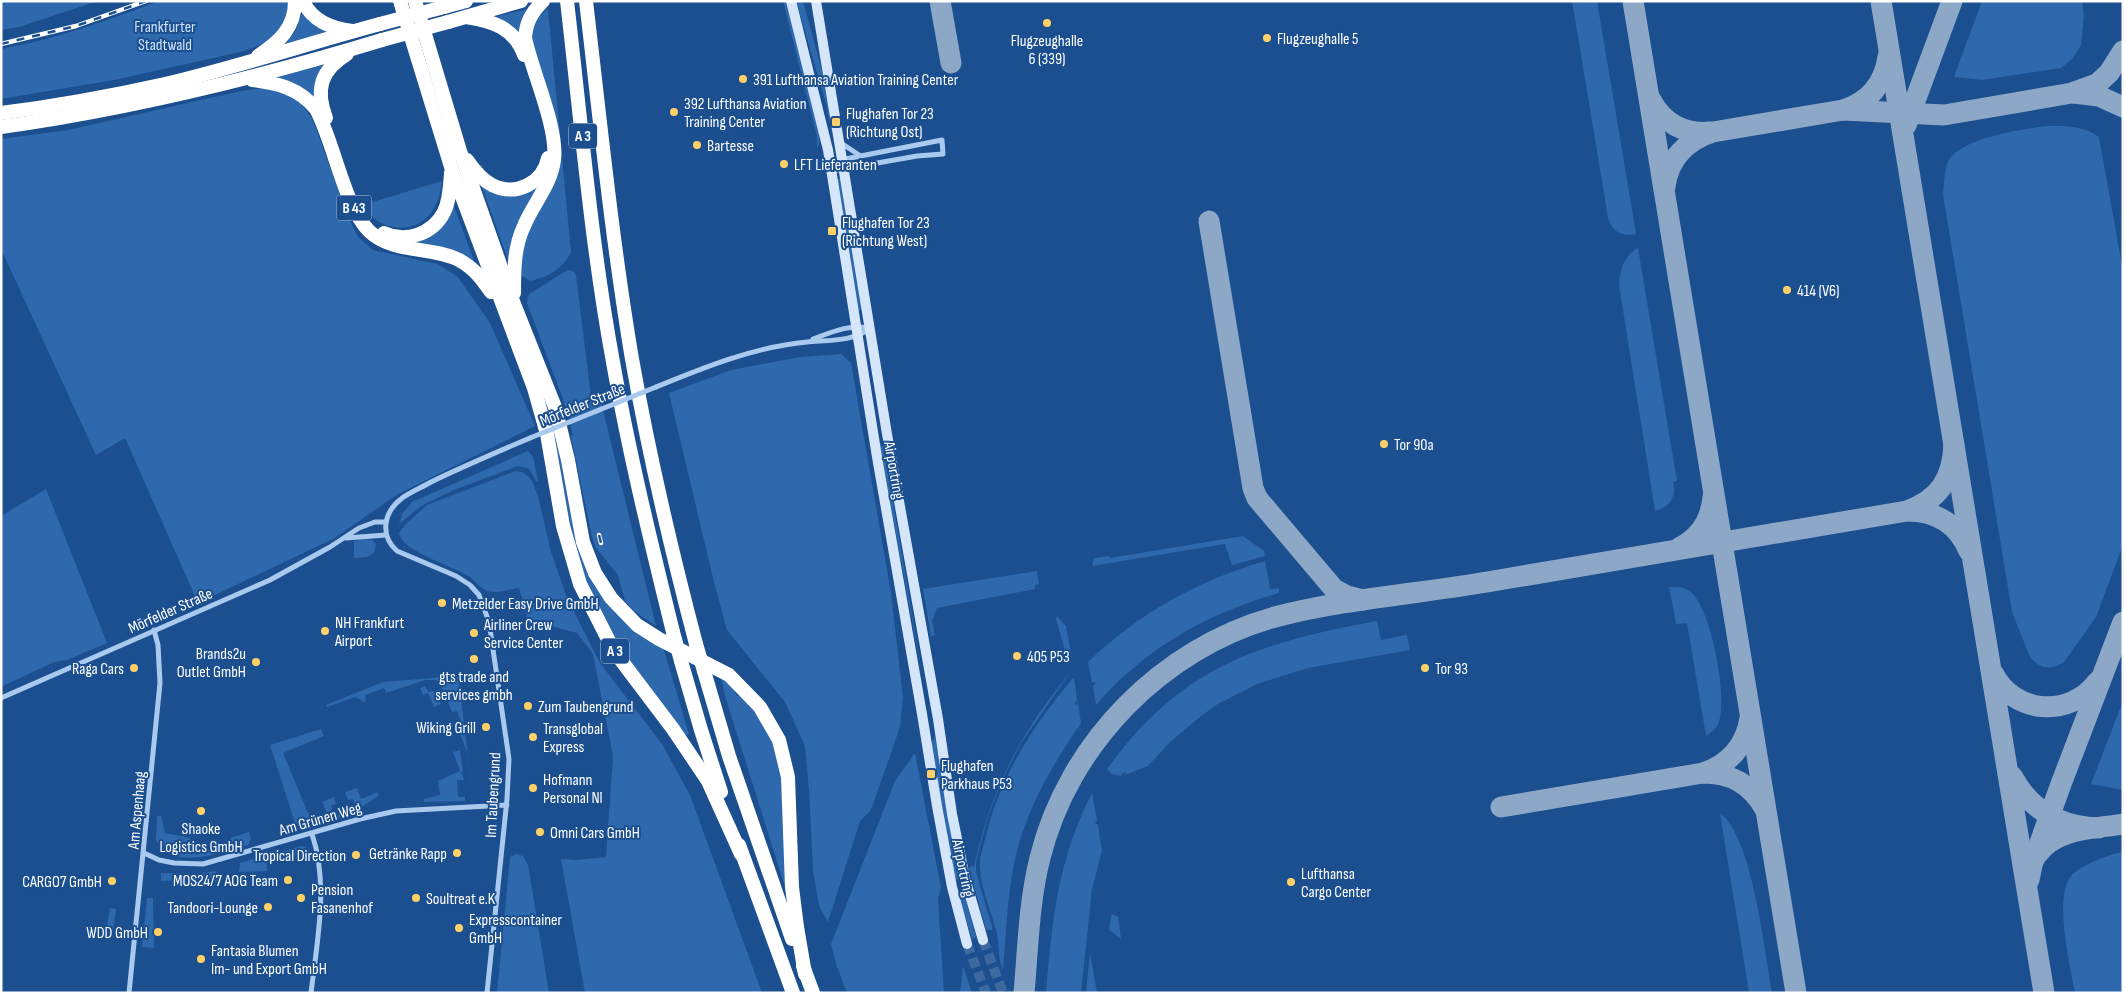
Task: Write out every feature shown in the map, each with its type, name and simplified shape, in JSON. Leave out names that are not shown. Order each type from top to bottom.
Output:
[{"type":"highway","points":[[249,62],[274,45],[286,34],[294,16],[296,1]]},
{"type":"highway","points":[[303,1],[308,11],[320,21],[338,28],[355,31]]},
{"type":"highway","name":"B 43","points":[[400,1],[452,170],[509,307],[534,354],[555,407],[568,460],[583,542],[589,560],[601,584],[611,598],[637,626],[730,676],[760,707],[770,721],[779,740],[788,777],[792,887],[806,974]]},
{"type":"highway","name":"B 43","points":[[415,1],[544,423]]},
{"type":"highway","name":"B 43","points":[[1,127],[119,108],[241,80],[521,1]]},
{"type":"highway","name":"A 3","points":[[567,1],[599,270],[627,437],[673,632],[701,730],[742,854],[793,993]]},
{"type":"highway","name":"A 3","points":[[586,1],[614,236],[632,358],[657,485],[704,671],[758,842],[813,993]]},
{"type":"highway","points":[[1,113],[131,91],[249,62],[463,2]]},
{"type":"highway","name":"B 43","points":[[509,307],[518,242],[526,221],[549,178],[554,159],[551,130],[526,38],[530,18],[542,2]]},
{"type":"highway","name":"B 43","points":[[460,151],[486,182],[509,190],[522,188],[534,181],[546,166],[548,153],[544,127],[523,52],[518,42],[500,26],[466,17]]},
{"type":"highway","name":"B 43","points":[[356,48],[331,66],[323,80],[320,95],[324,114],[356,198],[369,221],[381,231],[397,237],[414,236],[424,233],[432,227],[444,212],[452,170]]},
{"type":"highway","name":"B 43","points":[[241,80],[284,86],[298,92],[311,103],[319,115],[352,203],[369,231],[382,240],[401,247],[441,254],[460,261],[476,272],[509,307]]},
{"type":"highway","name":"A 3","points":[[544,423],[568,546],[588,602],[620,659],[698,764],[708,781],[742,854]]},
{"type":"street","name":"Airportring","points":[[791,1],[819,107],[831,166],[936,806],[952,887],[967,944]]},
{"type":"street","name":"Airportring","points":[[816,1],[888,443],[938,719],[952,814],[965,878],[982,940]]},
{"type":"street","points":[[942,140],[943,154],[831,166],[843,164],[859,156],[942,140]]},
{"type":"street","points":[[839,141],[859,156]]},
{"type":"street","name":"Mörfelder Straße","points":[[805,342],[846,328],[858,331],[870,328]]},
{"type":"street","name":"Mörfelder Straße","points":[[1,698],[270,580],[345,538],[359,528],[375,522],[386,522],[397,503],[410,494],[458,469],[530,438],[737,356],[870,328]]},
{"type":"street","points":[[386,522],[386,534]]},
{"type":"street","name":"Mörfelder Straße","points":[[345,538],[386,534]]},
{"type":"street","name":"Im Taubengrund","points":[[386,534],[390,544],[397,551],[456,576],[470,585],[479,595],[484,605],[492,636],[508,750],[507,805],[487,993]]},
{"type":"street","name":"Am Aspenhaag","points":[[129,993],[160,684],[158,645],[154,630]]},
{"type":"street","name":"Am Grünen Weg","points":[[144,853],[159,860],[174,863],[203,864],[360,819],[396,811],[507,805]]},
{"type":"street","points":[[312,834],[318,851],[320,891],[312,993]]},
{"type":"green space","points":[[1,1],[98,1],[19,27],[1,30]]},
{"type":"green space","name":"Frankfurter Stadtwald","points":[[159,1],[288,1],[289,5],[282,25],[264,44],[240,52],[114,80],[1,99],[1,49],[81,29]]},
{"type":"green space","points":[[783,1],[787,1],[819,131],[817,149],[817,136]]},
{"type":"green space","points":[[796,1],[803,1],[822,71],[835,148],[826,103]]},
{"type":"green space","points":[[1572,1],[1597,1],[1636,234],[1626,235],[1618,232],[1612,227],[1608,218]]},
{"type":"green space","points":[[1982,1],[2082,1],[2084,17],[2081,45],[2073,58],[2061,68],[1982,80],[1954,77]]},
{"type":"green space","points":[[531,8],[522,35],[491,18]]},
{"type":"green space","points":[[548,9],[571,252],[564,263],[554,271],[530,281],[521,275],[520,263],[523,242],[554,180],[531,47],[533,22]]},
{"type":"green space","points":[[303,10],[334,32],[285,45],[296,30]]},
{"type":"green space","points":[[325,65],[317,102],[271,79]]},
{"type":"green space","points":[[263,88],[290,95],[300,103],[312,118],[348,217],[358,237],[373,250],[437,264],[457,276],[490,323],[535,426],[398,494],[333,539],[198,603],[125,438],[96,455],[1,249],[1,139],[68,130],[241,91]]},
{"type":"green space","points":[[2045,126],[2080,128],[2099,137],[2123,271],[2123,545],[2096,617],[2065,661],[2051,667],[2042,666],[2030,657],[2012,612],[1943,195],[1947,164],[1953,155],[1963,148],[1990,137]]},
{"type":"green space","points":[[841,178],[863,309],[858,311],[837,179]]},
{"type":"green space","points":[[541,180],[511,268],[481,184],[484,186]]},
{"type":"green space","points":[[442,181],[439,197],[434,208],[428,217],[416,225],[399,228],[382,223],[368,213],[363,205]]},
{"type":"green space","points":[[452,201],[477,269],[407,241]]},
{"type":"green space","points":[[1638,248],[1677,481],[1673,482],[1674,492],[1671,501],[1660,510],[1655,511],[1619,285],[1620,274],[1626,259]]},
{"type":"green space","points":[[568,270],[573,271],[576,275],[592,405],[601,402],[656,626],[635,612],[625,601],[618,575],[596,548],[592,537],[571,436],[573,435],[563,399],[527,303],[529,294]]},
{"type":"green space","points":[[841,354],[851,363],[891,593],[903,697],[900,727],[871,810],[860,821],[828,922],[819,906],[813,870],[805,746],[785,702],[727,630],[669,393],[731,370],[800,357]]},
{"type":"green space","points":[[879,441],[884,449],[925,690]]},
{"type":"green space","points":[[557,442],[588,571],[663,647],[689,734],[685,736],[628,658],[592,595],[583,573],[569,525],[554,443]]},
{"type":"green space","points":[[528,451],[533,457],[537,482],[529,469],[518,466],[454,490],[421,506],[399,524],[402,514],[412,502]]},
{"type":"green space","points":[[515,471],[522,472],[532,481],[538,496],[551,552],[567,598],[600,663],[662,744],[690,795],[762,993],[585,993],[561,859],[576,860],[606,857],[613,756],[593,654],[577,633],[528,620],[519,588],[497,592],[485,590],[470,577],[409,546],[402,540],[399,533],[427,505]]},
{"type":"green space","points":[[46,489],[107,643],[67,660],[54,662],[1,687],[1,516]]},
{"type":"green space","points":[[1243,536],[1264,551],[1265,556],[1232,565],[1225,544],[1092,566],[1094,558],[1109,556],[1110,558]]},
{"type":"green space","points":[[372,540],[376,544],[374,553],[367,557],[354,558],[354,541]]},
{"type":"green space","points":[[1265,561],[1270,589],[1279,588],[1279,593],[1227,611],[1179,635],[1135,666],[1096,705],[1093,686],[1096,683],[1092,683],[1088,662],[1108,644],[1149,614],[1192,589],[1239,569]]},
{"type":"green space","points":[[1037,571],[1039,584],[1035,585],[1035,589],[937,608],[932,621],[935,635],[931,636],[923,589]]},
{"type":"green space","points":[[1669,587],[1686,589],[1696,598],[1704,613],[1716,652],[1721,710],[1718,724],[1706,736],[1687,623],[1676,624]]},
{"type":"green space","points":[[1057,616],[1066,626],[1071,653],[1066,654],[1056,619]]},
{"type":"green space","points":[[1377,621],[1381,640],[1407,635],[1410,650],[1308,668],[1257,684],[1216,705],[1200,717],[1170,742],[1148,766],[1125,775],[1126,773],[1124,772],[1121,776],[1112,774],[1107,769],[1135,734],[1164,706],[1194,683],[1226,665],[1259,650],[1295,639]]},
{"type":"green space","points":[[1072,670],[1021,743],[1002,780],[988,817],[976,862],[976,872],[992,927],[992,930],[986,930],[969,867],[974,866],[981,837],[990,810],[999,785],[1010,762],[1023,739],[1037,717]]},
{"type":"green space","points":[[458,673],[473,799],[467,752],[457,726],[462,724],[457,711],[452,712],[440,684],[436,680],[425,680],[386,693],[384,688],[365,695],[366,701],[363,702],[355,697],[327,707],[326,705],[383,682],[433,678]]},
{"type":"green space","points":[[721,677],[732,685],[737,696],[757,713],[770,735],[778,759],[783,785],[785,812],[786,890],[725,696]]},
{"type":"green space","points":[[1074,677],[1077,700],[1074,704],[1078,703],[1081,723],[1059,756],[1040,790],[1019,845],[1010,890],[1003,970],[996,930],[981,876],[982,851],[992,813],[1010,771],[1045,713]]},
{"type":"green space","points":[[425,686],[428,692],[435,691],[441,704],[434,707],[428,693],[423,695],[420,688]]},
{"type":"green space","points":[[2123,701],[2123,790],[2091,784]]},
{"type":"green space","points":[[321,729],[324,736],[283,753],[311,820],[327,813],[322,802],[334,797],[336,804],[331,806],[334,816],[340,814],[341,817],[297,829],[270,745]]},
{"type":"green space","points":[[935,736],[960,876],[957,880],[954,877],[931,744]]},
{"type":"green space","points":[[460,750],[463,772],[461,772],[464,780],[457,780],[458,797],[465,797],[465,801],[424,802],[424,799],[440,795],[438,781],[460,771],[453,752]]},
{"type":"green space","points":[[915,753],[941,888],[938,898],[944,993],[847,993],[831,944],[895,781]]},
{"type":"green space","points":[[357,788],[361,799],[378,792],[378,796],[353,813],[352,811],[357,809],[353,799],[348,800],[345,792]]},
{"type":"green space","points":[[1092,793],[1097,820],[1095,823],[1098,825],[1102,851],[1092,889],[1081,993],[1046,993],[1058,890],[1071,842]]},
{"type":"green space","points":[[1720,813],[1731,826],[1741,845],[1749,869],[1761,924],[1772,993],[1749,993]]},
{"type":"green space","points":[[157,816],[161,816],[165,833],[190,838],[195,854],[218,849],[220,853],[193,858],[168,853],[156,840]]},
{"type":"green space","points":[[249,832],[251,839],[248,845],[234,849],[230,838]]},
{"type":"green space","points":[[302,846],[306,847],[311,856],[283,857],[284,851]]},
{"type":"green space","points":[[2123,852],[2123,993],[2075,993],[2063,918],[2065,890],[2072,874],[2078,870],[2101,858]]},
{"type":"green space","points":[[516,854],[523,856],[528,865],[549,993],[497,993],[510,857]]},
{"type":"green space","points":[[266,855],[267,871],[239,872],[240,863]]},
{"type":"green space","points":[[216,871],[217,880],[214,883],[193,884],[193,880],[161,881],[161,873],[198,874]]},
{"type":"green space","points":[[960,891],[964,893],[976,937],[972,939],[958,895]]},
{"type":"green space","points":[[147,898],[153,898],[154,948],[142,947]]},
{"type":"green space","points":[[110,908],[116,909],[112,937],[105,936]]},
{"type":"green space","points":[[1113,914],[1118,917],[1121,939],[1109,930]]},
{"type":"green space","points":[[1090,952],[1097,993],[1086,993]]},
{"type":"green space","points":[[963,966],[972,993],[960,993]]},
{"type":"taxiway","points":[[940,1],[951,63]]},
{"type":"taxiway","points":[[1633,1],[1796,993]]},
{"type":"taxiway","points":[[1881,1],[2044,993]]},
{"type":"taxiway","points":[[1906,125],[1952,1]]},
{"type":"taxiway","points":[[1665,187],[1670,168],[1680,152],[1695,140],[1713,132],[1843,110],[1944,115],[2072,93],[2097,84],[2109,73],[2123,51]]},
{"type":"taxiway","points":[[1843,110],[1852,107],[1874,91],[1883,76],[1888,57]]},
{"type":"taxiway","points":[[2074,93],[2099,96],[2123,107]]},
{"type":"taxiway","points":[[1651,100],[1662,115],[1676,126],[1692,132],[1710,132]]},
{"type":"taxiway","points":[[1209,221],[1253,488],[1257,498],[1334,589],[1347,596],[1363,600]]},
{"type":"taxiway","points":[[1024,993],[1029,925],[1036,874],[1054,816],[1073,777],[1097,740],[1126,706],[1158,677],[1195,652],[1234,632],[1275,617],[1301,611],[1354,601],[1487,582],[1907,511],[1928,500],[1942,486],[1950,468],[1954,445]]},
{"type":"taxiway","points":[[1679,548],[1698,534],[1703,527],[1710,513],[1713,497]]},
{"type":"taxiway","points":[[1907,511],[1927,513],[1945,521],[1959,533],[1969,551]]},
{"type":"taxiway","points":[[2029,880],[2032,865],[2061,784],[2123,622]]},
{"type":"taxiway","points":[[1993,673],[2002,687],[2014,697],[2028,704],[2043,707],[2058,706],[2073,701],[2087,693],[2098,681]]},
{"type":"taxiway","points":[[1703,773],[1721,765],[1735,753],[1745,737],[1750,718]]},
{"type":"taxiway","points":[[1501,807],[1703,773],[1723,775],[1739,782],[1753,793],[1765,809]]},
{"type":"taxiway","points":[[2012,776],[2028,798],[2048,814],[2072,824],[2099,828]]},
{"type":"taxiway","points":[[2037,855],[2054,839],[2064,835],[2076,831],[2123,824]]},
{"type":"tunnel","points":[[983,940],[1003,993]]},
{"type":"tunnel","points":[[967,944],[986,993]]},
{"type":"railway","points":[[1,44],[76,26],[146,1]]},
{"type":"railway","points":[[599,535],[601,543]]},
{"type":"place","name":"Flugzeughalle 6 (339)","points":[[1047,23]]},
{"type":"place","name":"Flugzeughalle 5","points":[[1267,38]]},
{"type":"place","name":"391 Lufthansa Aviation Training Center","points":[[743,79]]},
{"type":"place","name":"392 Lufthansa Aviation Training Center","points":[[674,112]]},
{"type":"place","name":"Flughafen Tor 23 (Richtung Ost)","points":[[836,122]]},
{"type":"place","name":"Bartesse","points":[[697,145]]},
{"type":"place","name":"LFT Lieferanten","points":[[784,164]]},
{"type":"place","name":"Flughafen Tor 23 (Richtung West)","points":[[832,231]]},
{"type":"place","name":"414 (V6)","points":[[1787,290]]},
{"type":"place","name":"Tor 90a","points":[[1384,444]]},
{"type":"place","name":"Metzelder Easy Drive GmbH","points":[[442,603]]},
{"type":"place","name":"NH Frankfurt Airport","points":[[325,631]]},
{"type":"place","name":"Airliner Crew Service Center","points":[[474,633]]},
{"type":"place","name":"405 P53","points":[[1017,656]]},
{"type":"place","name":"gts trade and services gmbh","points":[[474,659]]},
{"type":"place","name":"Brands2u Outlet GmbH","points":[[256,662]]},
{"type":"place","name":"Raga Cars","points":[[134,668]]},
{"type":"place","name":"Tor 93","points":[[1425,668]]},
{"type":"place","name":"Zum Taubengrund","points":[[528,706]]},
{"type":"place","name":"Wiking Grill","points":[[486,727]]},
{"type":"place","name":"Transglobal Express","points":[[533,737]]},
{"type":"place","name":"Flughafen Parkhaus P53","points":[[931,774]]},
{"type":"place","name":"Hofmann Personal Nl","points":[[533,788]]},
{"type":"place","name":"Shaoke Logistics GmbH","points":[[201,811]]},
{"type":"place","name":"Omni Cars GmbH","points":[[540,832]]},
{"type":"place","name":"Getränke Rapp","points":[[457,853]]},
{"type":"place","name":"Tropical Direction","points":[[356,855]]},
{"type":"place","name":"MOS24/7 AOG Team","points":[[288,880]]},
{"type":"place","name":"CARGO7 GmbH","points":[[112,881]]},
{"type":"place","name":"Lufthansa Cargo Center","points":[[1291,882]]},
{"type":"place","name":"Pension Fasanenhof","points":[[301,898]]},
{"type":"place","name":"Soultreat e.K","points":[[416,898]]},
{"type":"place","name":"Tandoori-Lounge","points":[[268,907]]},
{"type":"place","name":"Expresscontainer GmbH","points":[[459,928]]},
{"type":"place","name":"WDD GmbH","points":[[158,932]]},
{"type":"place","name":"Fantasia Blumen Im- und Export GmbH","points":[[201,959]]}]
